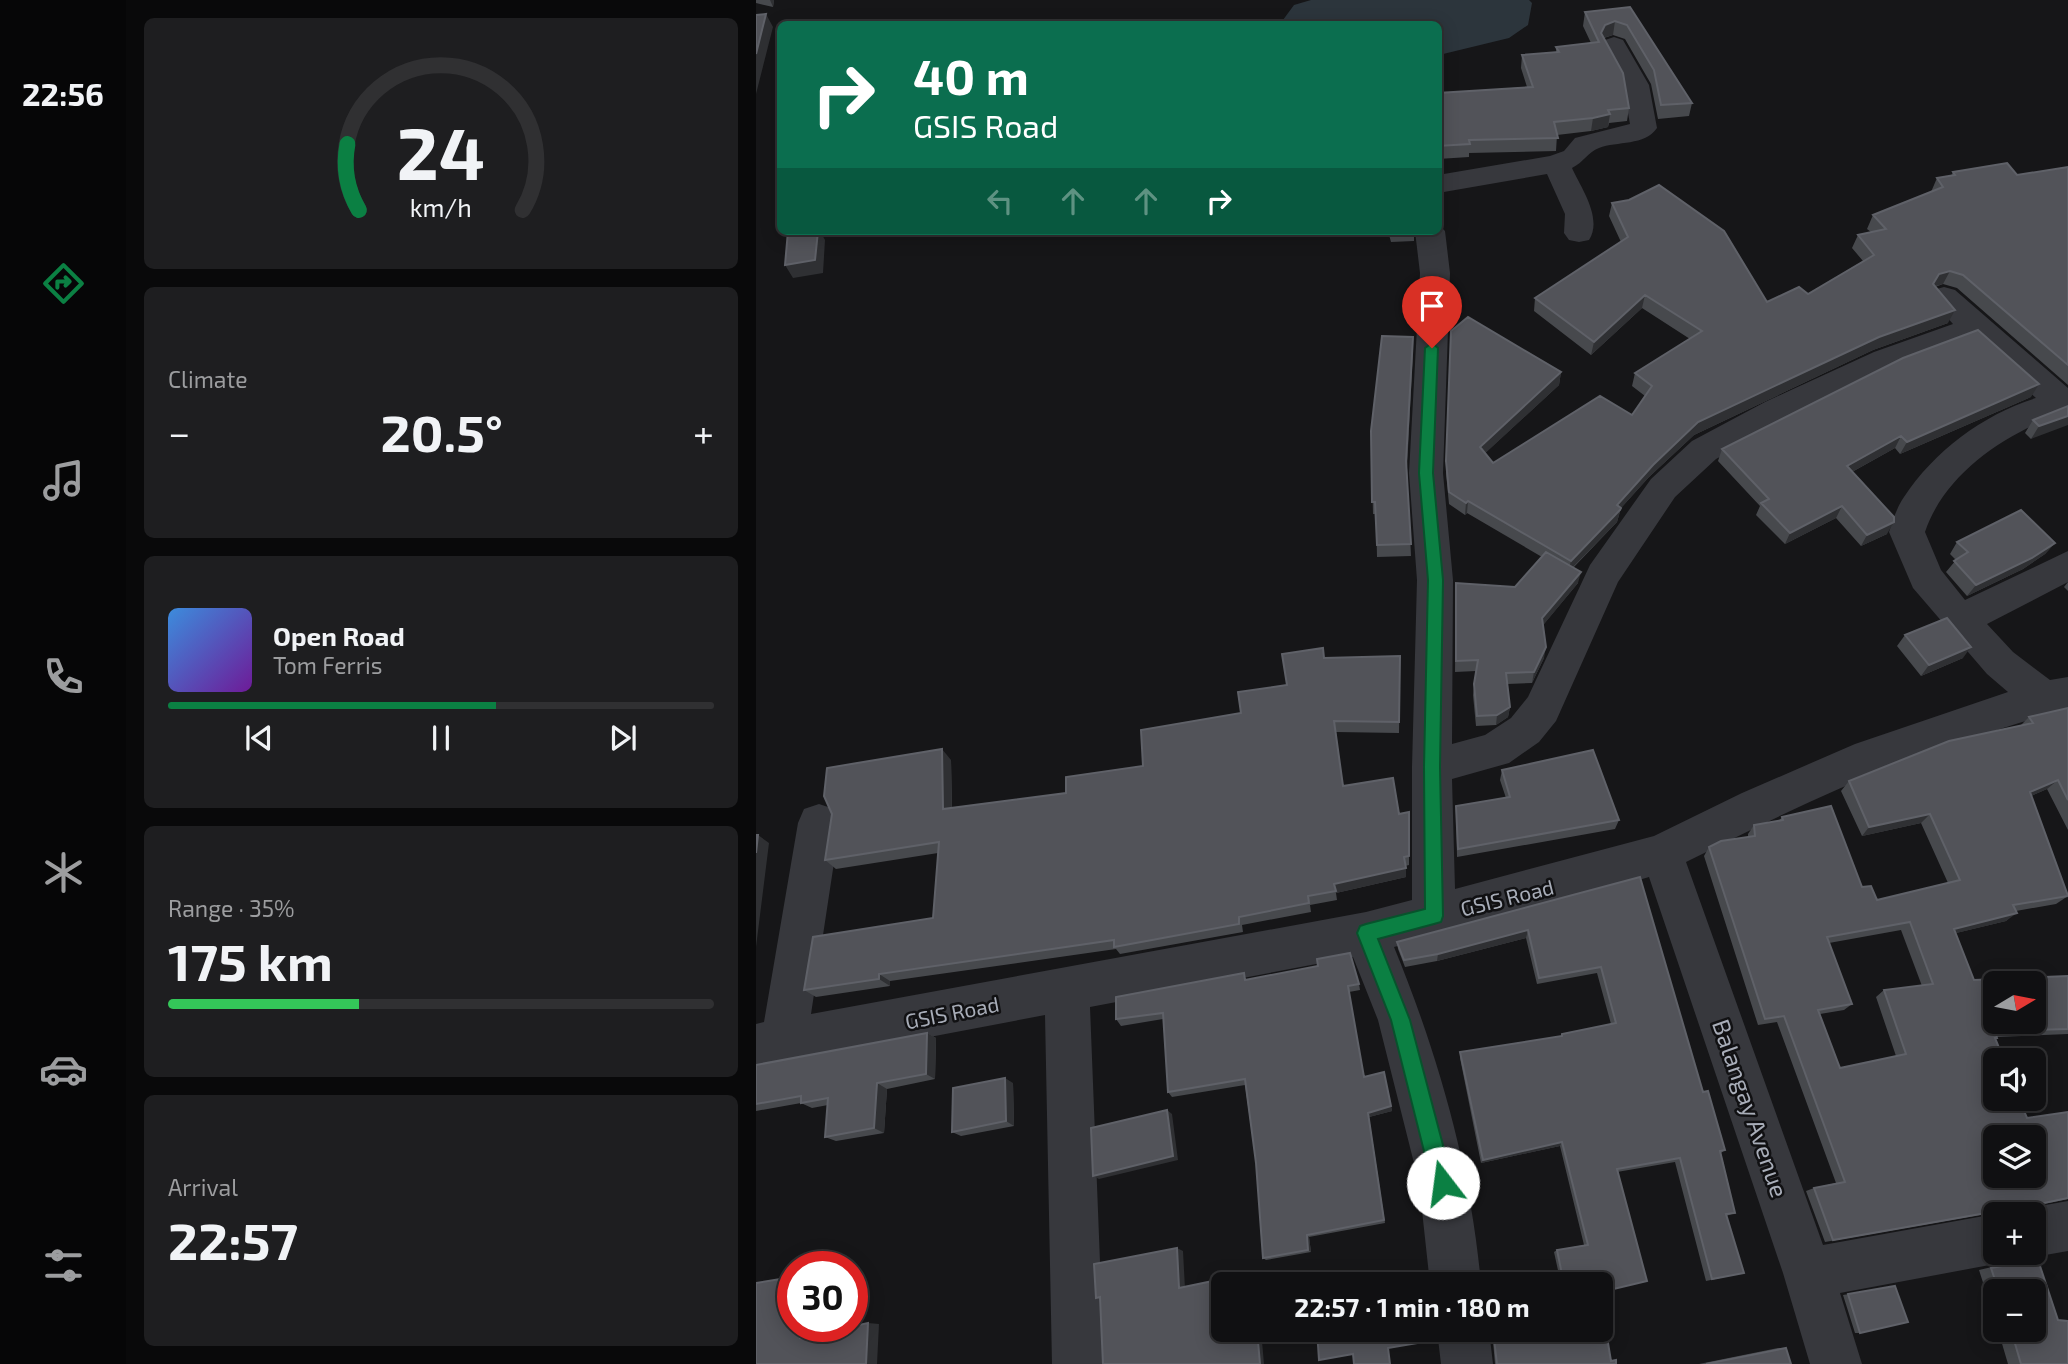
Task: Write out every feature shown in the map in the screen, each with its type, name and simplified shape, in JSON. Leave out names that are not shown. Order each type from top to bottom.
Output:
[{"type":"street","points":[[1442,183],[1556,164],[1574,156],[1576,148],[1583,142],[1633,135],[1644,128],[1636,85],[1614,45]]},
{"type":"street","points":[[1556,164],[1579,214],[1579,233]]},
{"type":"street","points":[[1430,235],[1435,273],[1426,473],[1435,580],[1432,767],[1434,916]]},
{"type":"street","points":[[1944,297],[2065,401]]},
{"type":"street","points":[[1432,767],[1495,750],[1525,730],[1542,709],[1603,575],[1663,488],[1704,450],[1777,411],[1885,360],[1976,327]]},
{"type":"street","points":[[2056,696],[2000,663],[1960,620],[1926,578],[1906,532],[1916,506],[1961,454],[2023,414],[2065,401]]},
{"type":"street","points":[[1960,620],[2068,565]]},
{"type":"street","name":"GSIS Road","points":[[770,1045],[1366,933],[1578,878],[1662,853],[1757,806],[1869,757],[1953,726],[2056,696]]},
{"type":"street","points":[[770,1045],[819,823]]},
{"type":"street","name":"Balangay Avenue","points":[[1662,853],[1808,1273],[1836,1364]]},
{"type":"street","points":[[1366,933],[1401,1020],[1443,1183],[1454,1272]]},
{"type":"street","points":[[1068,990],[1078,1364]]},
{"type":"street","points":[[2046,1230],[2068,1226]]},
{"type":"street","points":[[1808,1273],[1983,1241]]},
{"type":"street","points":[[1464,1342],[1467,1364]]},
{"type":"shaded area","points":[[1311,0],[1529,0],[1532,3],[1528,25],[1509,38],[1442,54],[1442,21],[1282,21],[1294,5]]},
{"type":"building","points":[[1630,7],[1692,103],[1661,105],[1654,70],[1627,25],[1615,21],[1605,25],[1601,33],[1623,73],[1629,108],[1608,110],[1610,114],[1593,118],[1554,122],[1558,138],[1469,140],[1470,144],[1442,146],[1442,93],[1533,87],[1522,55],[1559,52],[1556,47],[1599,42],[1585,12]]},
{"type":"building","points":[[766,14],[756,54],[756,15]]},
{"type":"building","points":[[2007,163],[2017,175],[2068,167],[2068,365],[1963,275],[1950,271],[1939,274],[1933,284],[1955,310],[1879,337],[1698,422],[1653,465],[1617,505],[1620,510],[1571,561],[1449,492],[1446,461],[1451,331],[1468,317],[1561,372],[1480,447],[1493,463],[1600,396],[1632,415],[1652,386],[1635,373],[1702,331],[1645,295],[1594,342],[1535,298],[1628,237],[1612,203],[1629,200],[1659,185],[1724,231],[1767,302],[1799,287],[1808,294],[1874,255],[1858,235],[1886,229],[1873,215],[1943,187],[1937,178],[1955,175],[1953,172]]},
{"type":"building","points":[[788,235],[818,235],[815,260],[785,265]]},
{"type":"building","points":[[1978,330],[2039,384],[1907,442],[1901,436],[1847,466],[1894,517],[1894,522],[1867,535],[1842,506],[1790,533],[1761,503],[1769,499],[1722,449],[1903,358]]},
{"type":"building","points":[[1382,336],[1413,337],[1406,461],[1411,544],[1377,545],[1375,502],[1372,502],[1371,431]]},
{"type":"building","points":[[2068,406],[2068,416],[2039,426],[2033,420]]},
{"type":"building","points":[[2021,510],[2055,543],[2032,558],[1976,585],[1954,561],[1968,552],[1957,542]]},
{"type":"building","points":[[1546,552],[1581,572],[1542,618],[1546,647],[1534,672],[1506,673],[1510,707],[1497,715],[1477,716],[1474,684],[1478,660],[1456,661],[1456,583],[1515,587]]},
{"type":"building","points":[[1947,618],[1971,647],[1929,665],[1905,635]]},
{"type":"building","points":[[1323,648],[1324,658],[1400,656],[1399,722],[1334,721],[1343,786],[1393,778],[1399,814],[1409,812],[1409,856],[1404,857],[1406,868],[1334,884],[1336,891],[1308,896],[1309,903],[1239,917],[1239,924],[1114,947],[1114,940],[879,974],[879,979],[804,990],[813,937],[933,918],[939,842],[825,860],[832,814],[824,796],[827,768],[942,749],[943,809],[1066,793],[1066,777],[1143,766],[1141,730],[1241,713],[1238,692],[1287,685],[1282,654]]},
{"type":"building","points":[[2068,708],[2068,800],[2058,780],[2030,792],[2068,896],[2013,905],[2017,913],[1954,929],[1974,980],[1983,980],[1983,1034],[1996,1034],[1999,1048],[1983,1048],[1983,1111],[2024,1111],[2027,1118],[2068,1112],[2068,1198],[2046,1203],[1983,1202],[1983,1214],[1833,1240],[1814,1188],[1845,1182],[1784,1016],[1765,1019],[1709,847],[1721,841],[1755,836],[1754,825],[1831,806],[1862,887],[1871,886],[1877,900],[1960,880],[1930,814],[1869,827],[1849,781],[1949,741],[2033,723],[2029,717]],"holes":[[[1910,922],[1933,984],[1884,990],[1906,1054],[1840,1068],[1818,1010],[1852,1004],[1827,937]]]},
{"type":"building","points":[[1593,750],[1619,820],[1458,849],[1456,806],[1510,797],[1502,770]]},
{"type":"building","points":[[1640,877],[1703,1092],[1708,1091],[1725,1150],[1720,1151],[1735,1213],[1726,1214],[1744,1273],[1712,1279],[1680,1158],[1617,1169],[1647,1281],[1613,1289],[1613,1272],[1562,1272],[1557,1250],[1588,1245],[1562,1142],[1483,1160],[1460,1052],[1562,1036],[1616,1023],[1601,967],[1539,978],[1528,930],[1438,954],[1404,960],[1397,942]]},
{"type":"building","points":[[1350,953],[1359,984],[1348,986],[1364,1077],[1384,1072],[1391,1106],[1368,1113],[1384,1220],[1307,1235],[1308,1250],[1263,1258],[1256,1163],[1245,1079],[1168,1092],[1163,1013],[1116,1019],[1116,997],[1244,973],[1245,980],[1318,966],[1317,959]]},
{"type":"building","points":[[2068,976],[2068,1029],[2046,1030],[2046,977]]},
{"type":"building","points":[[927,1033],[926,1074],[877,1083],[874,1128],[825,1137],[828,1098],[801,1103],[801,1096],[756,1104],[756,1065]]},
{"type":"building","points":[[1005,1078],[1006,1121],[952,1132],[953,1088]]},
{"type":"building","points":[[1167,1110],[1173,1156],[1093,1176],[1091,1128]]},
{"type":"building","points":[[1177,1248],[1179,1288],[1211,1281],[1211,1342],[1258,1342],[1260,1364],[1103,1364],[1100,1297],[1096,1298],[1094,1264]]},
{"type":"building","points":[[2040,1265],[2044,1279],[1995,1279],[1991,1268]]},
{"type":"building","points":[[777,1280],[777,1342],[867,1342],[866,1364],[756,1364],[756,1283]]},
{"type":"building","points":[[2046,1284],[2058,1320],[2068,1321],[2068,1364],[2021,1364],[2015,1342],[2046,1342]]},
{"type":"building","points":[[1895,1286],[1908,1322],[1860,1333],[1848,1294]]},
{"type":"building","points":[[1318,1342],[1418,1342],[1388,1348],[1390,1364],[1354,1364],[1353,1354],[1319,1360]]},
{"type":"building","points":[[1494,1342],[1608,1342],[1611,1361],[1616,1360],[1616,1364],[1497,1364]]},
{"type":"building","points":[[1786,1348],[1791,1364],[1706,1364]]},
{"type":"route","points":[[1432,348],[1426,473],[1435,580],[1432,767],[1434,916],[1366,933],[1401,1020],[1443,1183]]}]
